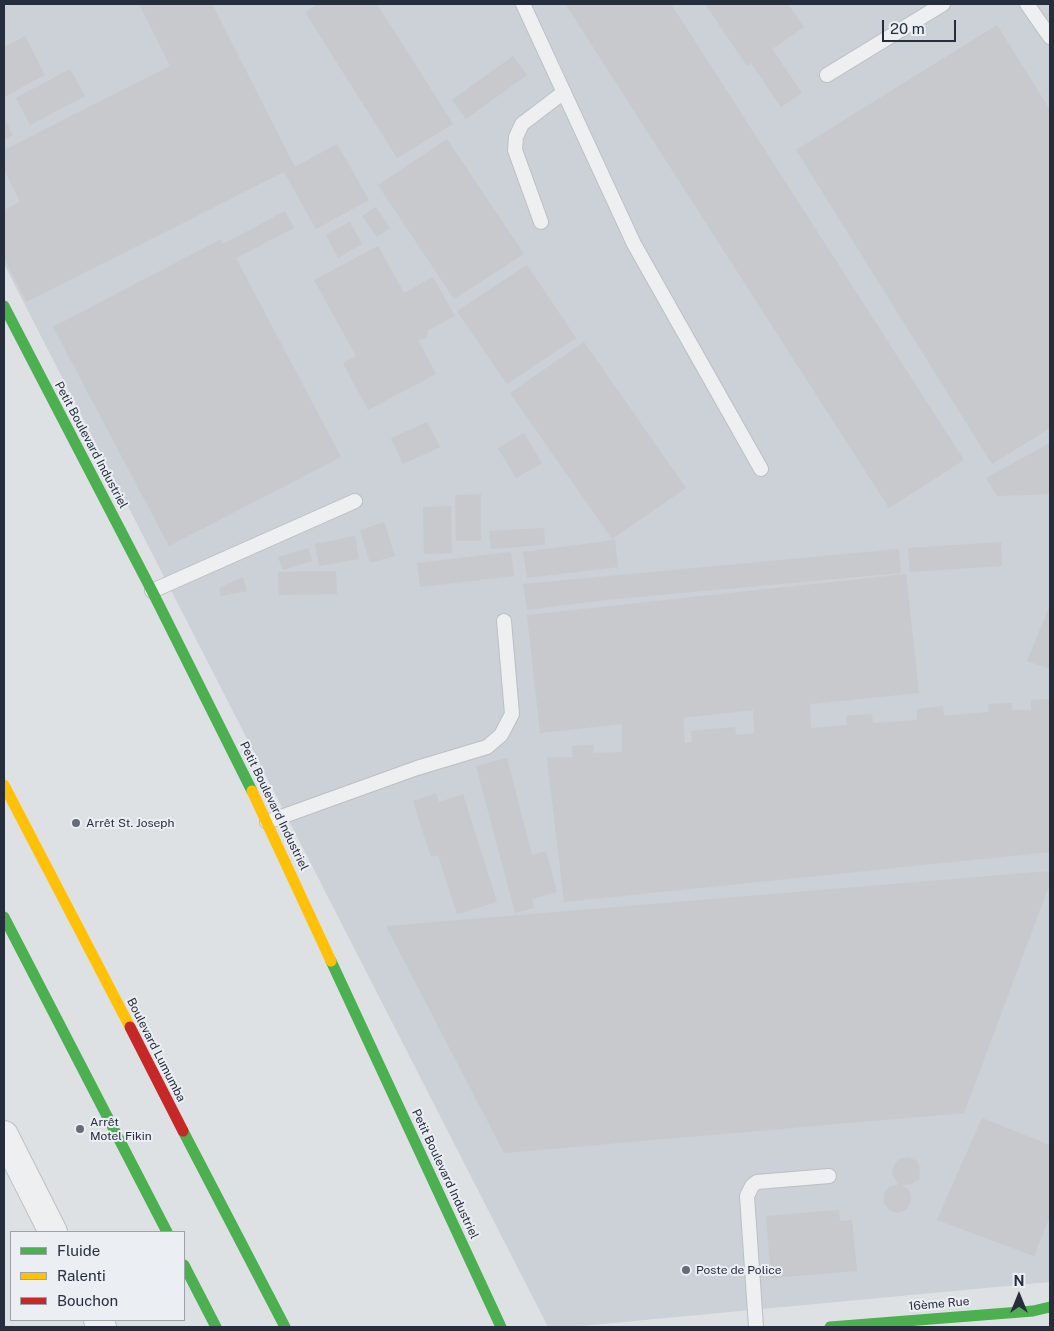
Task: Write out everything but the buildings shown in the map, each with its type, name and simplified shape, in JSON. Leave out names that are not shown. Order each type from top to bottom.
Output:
[{"type":"main road","name":"Petit Boulevard Industriel","points":[[4,306],[152,591],[267,822],[501,1327]]},
{"type":"main road","name":"Boulevard Lumumba","points":[[4,785],[285,1327]]},
{"type":"main road","points":[[4,918],[166,1231]]},
{"type":"main road","points":[[185,1267],[216,1327]]},
{"type":"main road","name":"16ème Rue","points":[[830,1327],[1050,1307]]},
{"type":"street","points":[[4,1135],[52,1231]]},
{"type":"lane","points":[[523,4],[634,244],[761,469]]},
{"type":"lane","points":[[827,75],[943,4]]},
{"type":"lane","points":[[1027,4],[1050,37]]},
{"type":"lane","points":[[541,222],[515,150],[516,136],[522,124],[564,92]]},
{"type":"lane","points":[[152,591],[355,501]]},
{"type":"lane","points":[[267,822],[417,768],[487,746],[501,735],[512,714],[504,621]]},
{"type":"lane","points":[[756,1327],[747,1196],[752,1186],[757,1182],[829,1176]]},
{"type":"lane","points":[[1033,1310],[1041,1327]]},
{"type":"shaded area","points":[[4,4],[1050,4],[1050,1282],[570,1327],[548,1327],[4,264]]},
{"type":"traffic: fast","points":[[4,306],[152,591],[252,791]]},
{"type":"traffic: fast","points":[[4,917],[166,1231]]},
{"type":"traffic: fast","points":[[331,961],[501,1327]]},
{"type":"traffic: fast","points":[[183,1131],[285,1327]]},
{"type":"traffic: fast","points":[[185,1267],[216,1327]]},
{"type":"traffic: fast","points":[[830,1327],[1033,1311],[1050,1307]]},
{"type":"traffic: slow","points":[[4,785],[130,1027]]},
{"type":"traffic: slow","points":[[252,791],[331,961]]},
{"type":"traffic: jam","points":[[130,1027],[183,1131]]},
{"type":"place","name":"Arrêt St. Joseph","points":[[76,823]]},
{"type":"place","name":"Arrêt Motel Fikin","points":[[80,1129]]},
{"type":"place","name":"Poste de Police","points":[[686,1270]]}]
